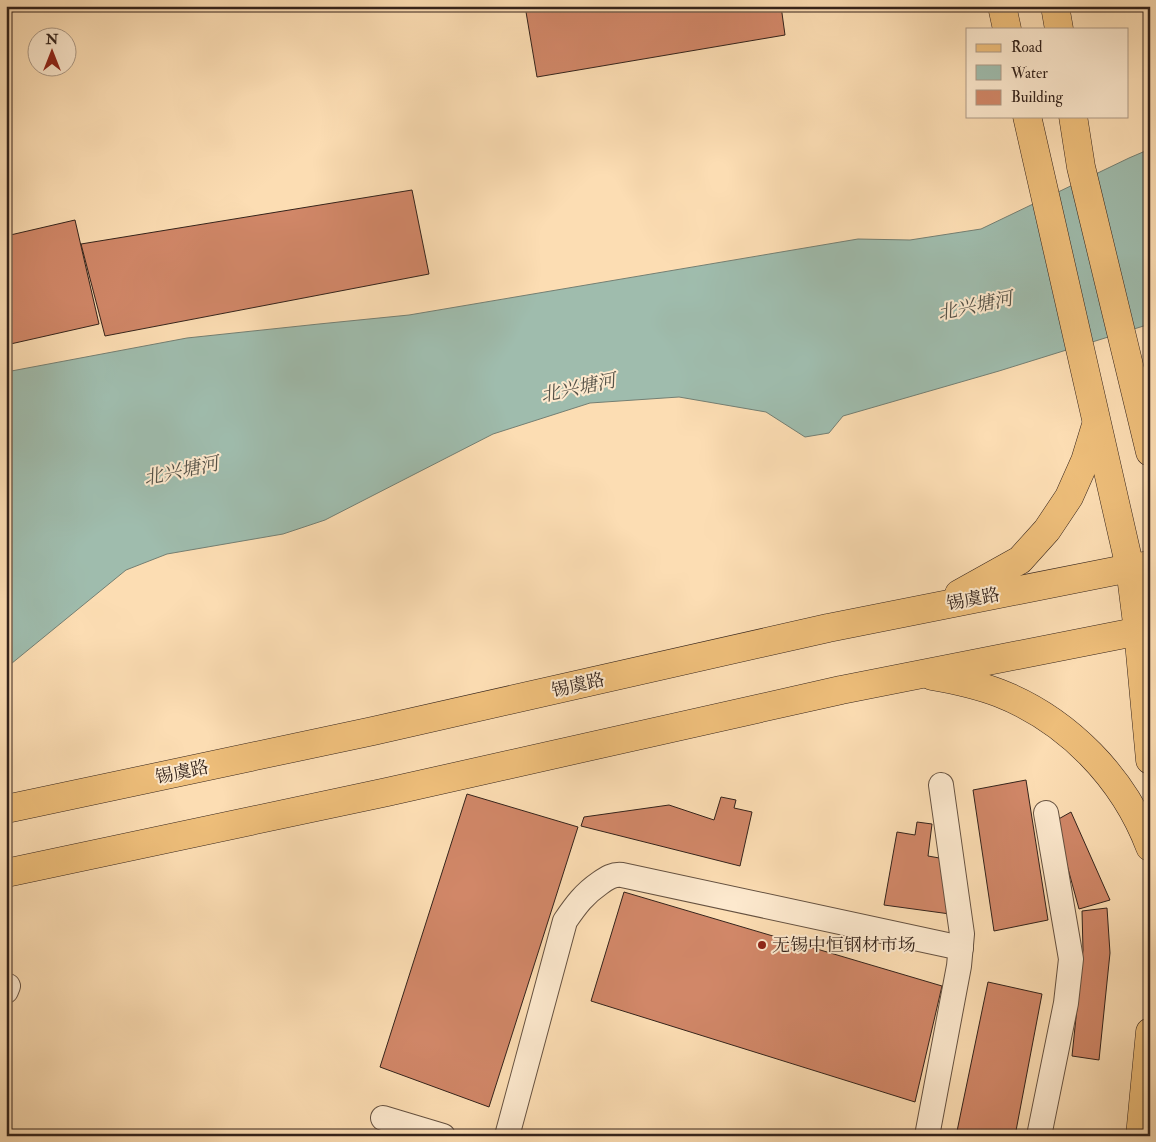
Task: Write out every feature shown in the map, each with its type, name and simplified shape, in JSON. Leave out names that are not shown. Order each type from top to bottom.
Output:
[{"type":"main road","points":[[1002,6],[1007,28]]},
{"type":"main road","points":[[1055,6],[1059,28]]},
{"type":"main road","points":[[1027,118],[1097,423],[1140,567],[1150,760]]},
{"type":"main road","points":[[1073,118],[1081,167],[1150,452]]},
{"type":"main road","points":[[1129,365],[1150,400]]},
{"type":"main road","points":[[939,606],[1020,560],[1047,530],[1069,497],[1085,461],[1097,423]]},
{"type":"main road","name":"锡虞路","points":[[6,809],[373,731],[828,628],[1140,567]]},
{"type":"main road","points":[[6,873],[387,792],[832,692],[1144,630]]},
{"type":"main road","points":[[920,674],[960,681],[999,693],[1036,711],[1070,735],[1099,763],[1124,795],[1144,831],[1150,847]]},
{"type":"main road","points":[[1140,1136],[1150,1032]]},
{"type":"street","points":[[927,1136],[959,966],[962,934],[941,785]]},
{"type":"street","points":[[1039,1136],[1066,1002],[1070,958],[1046,813]]},
{"type":"street","points":[[507,1136],[565,921],[588,891],[608,877],[617,874],[622,875],[961,948]]},
{"type":"street","points":[[383,1118],[443,1136]]},
{"type":"water","name":"北兴塘河","points":[[1150,149],[1150,324],[999,371],[843,416],[829,433],[805,437],[766,412],[679,397],[590,403],[493,434],[325,520],[283,534],[167,554],[126,570],[6,668],[6,372],[187,338],[409,315],[858,239],[910,240],[981,229]]},
{"type":"building","points":[[6,6],[46,6],[6,13]]},
{"type":"building","points":[[525,6],[781,6],[785,35],[537,77]]},
{"type":"building","points":[[412,190],[429,274],[105,336],[81,244]]},
{"type":"building","points":[[75,220],[99,324],[6,345],[6,236]]},
{"type":"building","points":[[1026,780],[1048,920],[994,931],[973,790]]},
{"type":"building","points":[[467,794],[578,827],[489,1107],[380,1067]]},
{"type":"building","points":[[721,797],[736,800],[734,808],[752,812],[740,866],[581,826],[584,817],[669,805],[714,820]]},
{"type":"building","points":[[1071,812],[1110,900],[1079,909],[1055,821]]},
{"type":"building","points":[[917,822],[932,824],[928,856],[945,859],[950,914],[884,905],[897,832],[915,835]]},
{"type":"building","points":[[624,892],[942,986],[915,1102],[591,1001]]},
{"type":"building","points":[[1107,908],[1110,953],[1099,1060],[1072,1056],[1083,950],[1082,911]]},
{"type":"building","points":[[988,982],[1042,994],[1015,1136],[956,1136]]},
{"type":"place","name":"无锡中恒钢材市场","points":[[762,945]]}]
